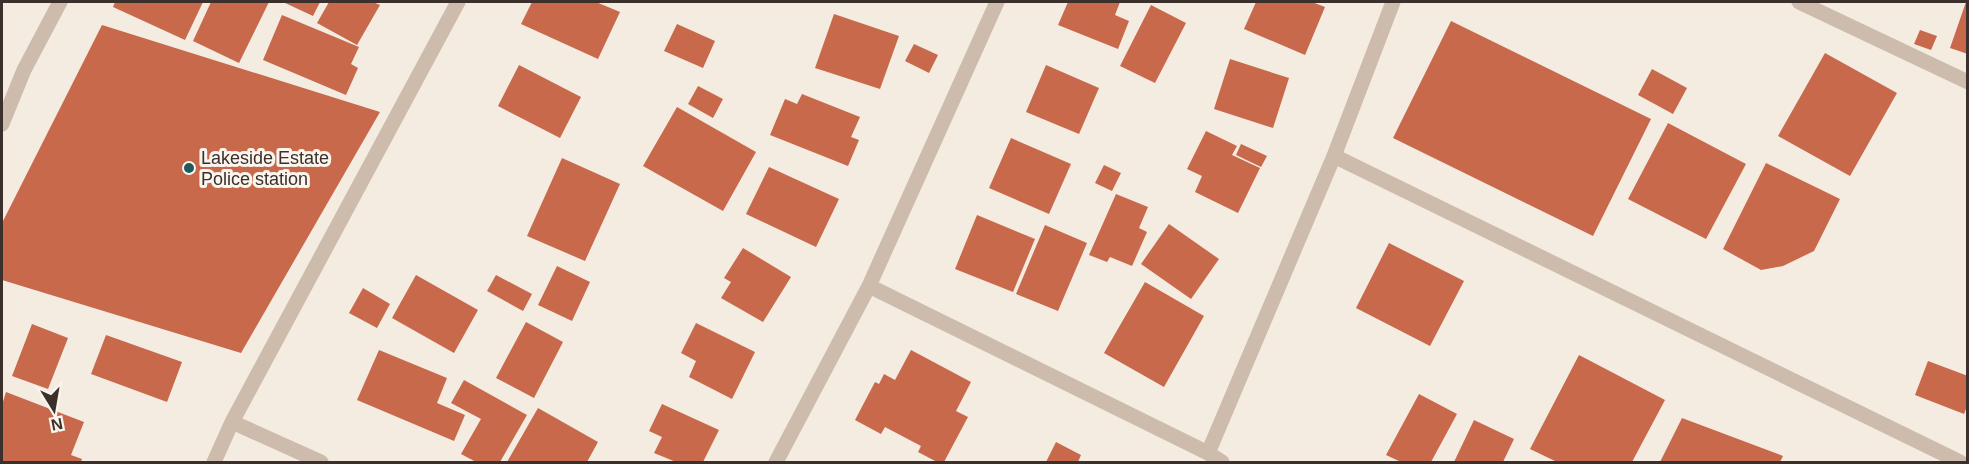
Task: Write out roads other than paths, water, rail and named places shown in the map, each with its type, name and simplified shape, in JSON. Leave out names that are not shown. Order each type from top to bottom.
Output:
[{"type":"street","points":[[2,124],[24,70],[60,2]]},
{"type":"street","points":[[214,462],[232,422],[458,2]]},
{"type":"street","points":[[776,462],[869,286],[997,2]]},
{"type":"street","points":[[1208,453],[1334,156],[1393,2]]},
{"type":"street","points":[[1799,2],[1968,82]]},
{"type":"street","points":[[1334,156],[1960,462]]},
{"type":"street","points":[[869,286],[1208,453],[1222,462]]},
{"type":"street","points":[[232,422],[321,462]]},
{"type":"place","name":"Lakeside Estate Police station","points":[[189,168]]}]
